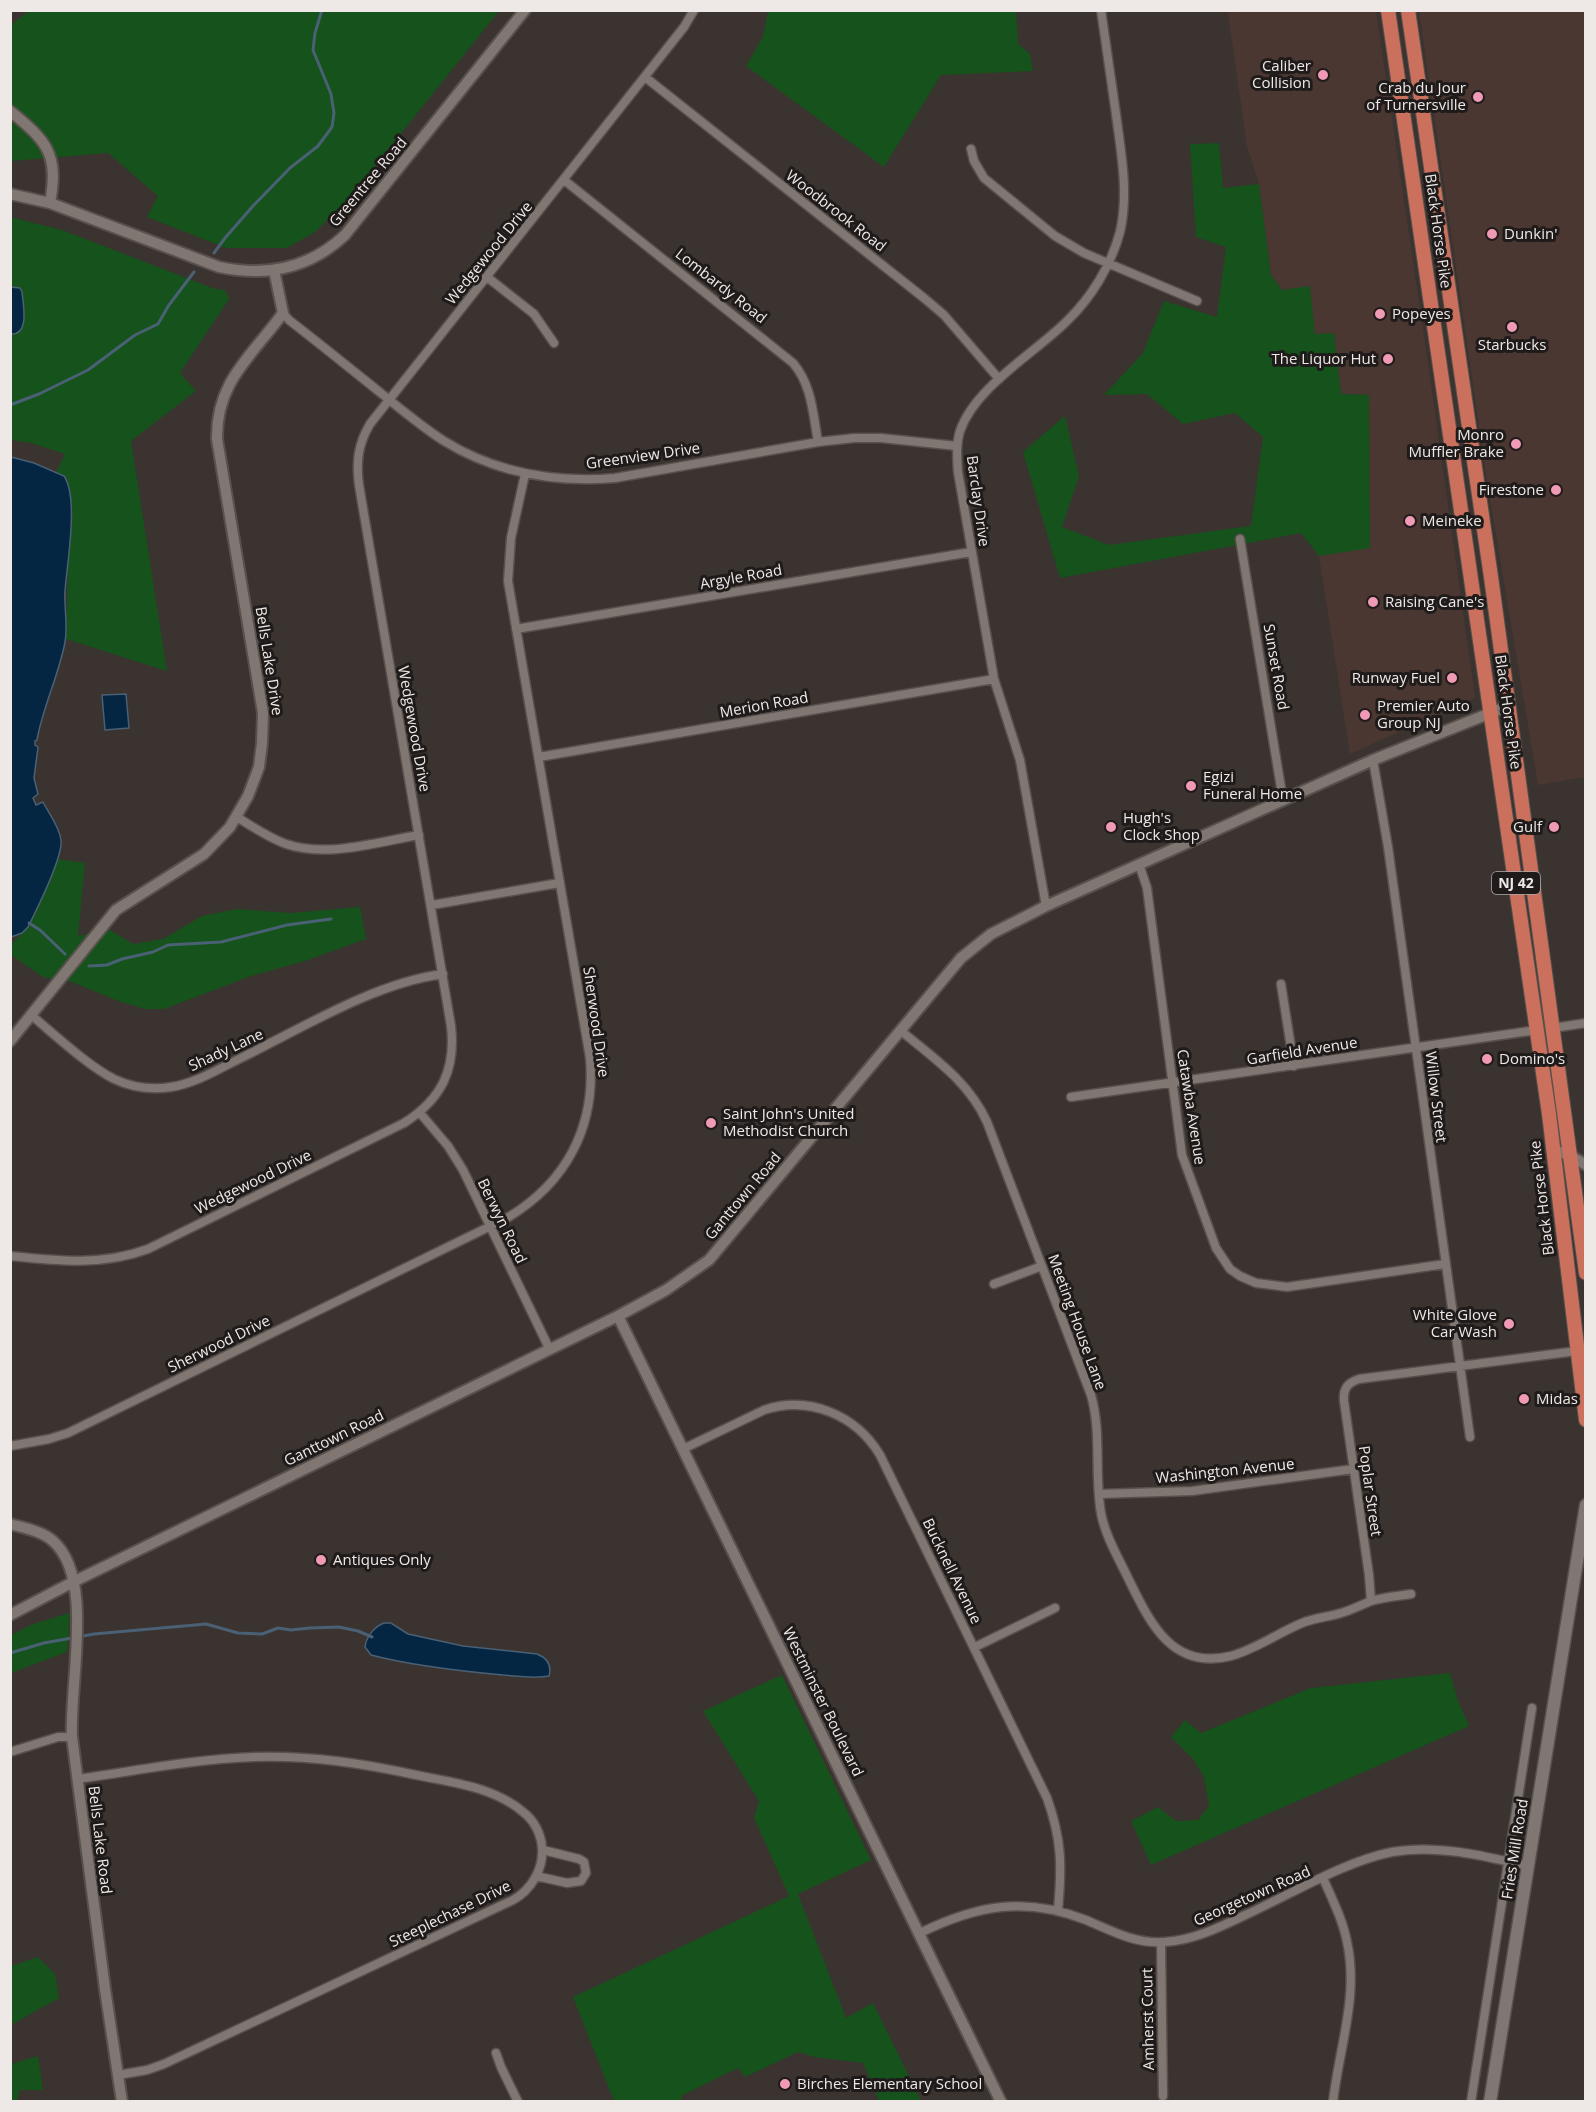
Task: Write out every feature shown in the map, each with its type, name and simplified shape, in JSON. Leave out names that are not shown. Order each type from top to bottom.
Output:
[{"type":"highway","name":"Black Horse Pike","points":[[1389,10],[1554,1150],[1586,1420]]},
{"type":"highway","name":"Black Horse Pike","points":[[1408,10],[1491,577],[1586,1273]]},
{"type":"highway","points":[[1413,175],[1421,183],[1439,286],[1448,292]]},
{"type":"main road","name":"Fries Mill Road","points":[[1490,2102],[1586,1505]]},
{"type":"main road","name":"Fries Mill Road","points":[[1571,1601],[1578,1586],[1586,1577]]},
{"type":"street","name":"Greentree Road","points":[[10,194],[50,203],[219,267],[241,271],[274,270],[310,261],[345,235],[525,10]]},
{"type":"street","name":"Wedgewood Drive","points":[[10,1256],[84,1262],[105,1260],[141,1251],[395,1128],[420,1113],[441,1086],[450,1066],[453,1038],[357,474],[358,453],[364,434],[389,399],[645,77],[684,27],[694,10]]},
{"type":"street","name":"Barclay Drive","points":[[1046,906],[1022,771],[994,679],[958,472],[957,446],[965,420],[981,398],[999,379],[1072,316],[1095,287],[1108,264],[1119,232],[1124,182],[1101,10]]},
{"type":"street","name":"Woodbrook Road","points":[[645,77],[944,315],[999,379]]},
{"type":"street","points":[[10,111],[32,130],[48,151],[54,175],[50,203]]},
{"type":"street","points":[[971,149],[974,161],[984,178],[1055,236],[1084,253],[1197,302]]},
{"type":"street","name":"Lombardy Road","points":[[564,180],[793,363],[805,379],[818,442]]},
{"type":"street","points":[[274,270],[283,313]]},
{"type":"street","points":[[487,277],[529,310],[554,343]]},
{"type":"street","name":"Greenview Drive","points":[[283,313],[429,431],[457,448],[493,465],[525,474],[564,480],[615,478],[818,442],[868,437],[957,446]]},
{"type":"street","name":"Bells Lake Drive","points":[[10,1041],[116,910],[204,854],[222,837],[237,818],[259,767],[263,713],[217,439],[217,424],[222,401],[236,373],[283,313]]},
{"type":"street","name":"Sherwood Drive","points":[[10,1446],[68,1433],[490,1227],[523,1209],[545,1190],[566,1164],[579,1140],[588,1112],[591,1084],[590,1058],[508,590],[507,569],[511,538],[525,474]]},
{"type":"street","name":"Sunset Road","points":[[1240,539],[1283,800]]},
{"type":"street","name":"Argyle Road","points":[[516,629],[971,552]]},
{"type":"street","name":"Merion Road","points":[[538,757],[994,679]]},
{"type":"street","name":"Ganttown Road","points":[[10,1615],[75,1581],[618,1316],[666,1290],[709,1260],[961,958],[991,934],[1046,906],[1373,760],[1508,706]]},
{"type":"street","name":"Willow Street","points":[[1373,760],[1388,847],[1470,1437]]},
{"type":"street","points":[[237,818],[278,840],[310,849],[338,849],[418,835]]},
{"type":"street","name":"Catawba Avenue","points":[[1139,864],[1147,888],[1185,1168],[1216,1248],[1230,1269],[1256,1284],[1287,1287],[1445,1264]]},
{"type":"street","points":[[432,905],[559,883]]},
{"type":"street","name":"Shady Lane","points":[[31,1015],[98,1069],[113,1078],[149,1088],[172,1087],[208,1075],[365,997],[418,977],[443,974]]},
{"type":"street","points":[[1281,984],[1294,1066]]},
{"type":"street","points":[[1553,1028],[1586,1023]]},
{"type":"street","name":"Garfield Avenue","points":[[1071,1096],[1537,1030]]},
{"type":"street","name":"Meeting House Lane","points":[[901,1031],[957,1078],[978,1103],[990,1130],[1093,1403],[1097,1430],[1099,1494],[1106,1533],[1151,1623],[1167,1642],[1188,1654],[1206,1658],[1231,1656],[1303,1623],[1340,1613],[1371,1601],[1412,1594]]},
{"type":"street","name":"Berwyn Road","points":[[420,1113],[454,1154],[549,1348]]},
{"type":"street","points":[[1554,1150],[1586,1165]]},
{"type":"street","points":[[994,1284],[1042,1266]]},
{"type":"street","name":"Westminster Boulevard","points":[[618,1316],[1001,2102]]},
{"type":"street","points":[[1461,1365],[1577,1351]]},
{"type":"street","name":"Poplar Street","points":[[1371,1601],[1344,1401],[1347,1386],[1359,1378],[1461,1365]]},
{"type":"street","name":"Bucknell Avenue","points":[[683,1449],[754,1414],[786,1405],[815,1406],[836,1414],[855,1425],[870,1440],[880,1455],[975,1647],[1047,1798],[1054,1818],[1062,1858],[1058,1910]]},
{"type":"street","name":"Washington Avenue","points":[[1099,1494],[1192,1491],[1353,1469]]},
{"type":"street","points":[[10,1524],[44,1535],[52,1540],[61,1549],[75,1581]]},
{"type":"street","name":"Bells Lake Road","points":[[75,1581],[77,1629],[72,1737],[122,2102]]},
{"type":"street","points":[[975,1647],[1054,1608]]},
{"type":"street","name":"Fries Mill Road","points":[[1471,2102],[1532,1708]]},
{"type":"street","points":[[10,1752],[58,1737],[72,1737]]},
{"type":"street","points":[[77,1779],[251,1757],[313,1759],[361,1764],[455,1782],[502,1798],[523,1812],[537,1828],[543,1850],[579,1858],[584,1863],[586,1873],[581,1881],[573,1884],[536,1876]]},
{"type":"street","name":"Steeplechase Drive","points":[[118,2075],[147,2070],[164,2064],[513,1900],[525,1891],[536,1876],[543,1850]]},
{"type":"street","name":"Georgetown Road","points":[[920,1933],[960,1915],[992,1908],[1026,1906],[1058,1910],[1125,1937],[1148,1942],[1175,1941],[1205,1933],[1366,1860],[1403,1851],[1444,1851],[1527,1866]]},
{"type":"street","points":[[1323,1878],[1344,1929],[1350,1966],[1350,2002],[1333,2102]]},
{"type":"street","name":"Amherst Court","points":[[1161,1942],[1163,2096]]},
{"type":"street","points":[[496,2053],[518,2102]]},
{"type":"shaded area","points":[[1245,10],[1376,11],[1430,377],[1475,698],[1350,754],[1319,556],[1370,547],[1369,395],[1341,394],[1334,334],[1315,334],[1271,275],[1259,184],[1247,146],[1228,13]]},
{"type":"shaded area","points":[[1419,11],[1585,11],[1585,777],[1538,785],[1487,481]]},
{"type":"green space","points":[[1016,10],[1018,44],[1030,54],[1033,71],[941,75],[884,167],[746,66],[763,37],[768,11]]},
{"type":"green space","points":[[29,11],[499,11],[347,201],[315,232],[287,248],[226,248],[147,217],[158,196],[108,153],[11,161],[11,25]]},
{"type":"green space","points":[[1219,143],[1223,188],[1259,184],[1271,275],[1282,290],[1310,286],[1315,334],[1334,333],[1341,394],[1369,395],[1370,548],[1319,556],[1301,533],[1060,578],[1023,452],[1065,416],[1079,476],[1062,527],[1109,545],[1251,526],[1263,437],[1235,413],[1183,424],[1147,394],[1104,395],[1143,353],[1164,301],[1217,317],[1226,247],[1196,237],[1190,144]]},
{"type":"green space","points":[[10,217],[62,230],[215,289],[225,290],[229,299],[180,373],[196,391],[131,441],[167,671],[66,639],[70,491],[56,472],[65,454],[31,443],[11,440]]},
{"type":"green space","points":[[58,859],[85,863],[78,936],[110,930],[133,944],[163,939],[202,916],[237,909],[290,913],[360,907],[366,939],[305,961],[251,976],[164,1009],[145,1009],[118,1001],[72,982],[43,977],[11,955],[11,945],[28,927]]},
{"type":"green space","points":[[70,1613],[67,1652],[11,1673],[11,1635],[33,1624]]},
{"type":"green space","points":[[1450,1673],[1458,1701],[1469,1726],[1151,1865],[1131,1821],[1158,1807],[1176,1821],[1198,1820],[1209,1806],[1204,1777],[1193,1759],[1171,1737],[1185,1720],[1201,1733],[1311,1688]]},
{"type":"green space","points":[[782,1675],[871,1860],[798,1894],[846,2018],[873,2003],[921,2101],[879,2101],[863,2063],[814,2057],[798,2052],[745,2077],[738,2068],[681,2096],[683,2101],[614,2101],[573,1997],[789,1896],[754,1818],[759,1801],[703,1711]]},
{"type":"green space","points":[[38,1957],[55,1974],[59,1998],[11,2025],[11,1966]]},
{"type":"green space","points":[[38,2056],[43,2090],[20,2090],[17,2101],[11,2101],[11,2064]]},
{"type":"water","points":[[11,287],[20,288],[22,292],[24,318],[21,330],[11,334]]},
{"type":"water","points":[[11,457],[34,463],[64,476],[71,499],[71,515],[65,591],[65,642],[35,741],[38,747],[34,778],[38,794],[33,798],[36,805],[43,802],[54,820],[60,835],[61,848],[49,883],[28,927],[22,933],[11,937]]},
{"type":"water","points":[[126,694],[129,728],[105,730],[102,695]]},
{"type":"water","points":[[384,1623],[391,1623],[408,1634],[463,1646],[537,1654],[548,1662],[549,1676],[526,1677],[453,1670],[371,1655],[365,1647],[367,1639],[374,1629]]},
{"type":"waterway","points":[[214,253],[253,206],[290,168],[318,146],[332,127],[334,113],[331,94],[313,50],[322,10]]},
{"type":"waterway","points":[[10,405],[39,394],[88,370],[135,335],[158,324],[194,272]]},
{"type":"waterway","points":[[89,966],[107,965],[153,952],[168,945],[221,942],[287,925],[331,919]]},
{"type":"waterway","points":[[29,923],[40,930],[65,954]]},
{"type":"waterway","points":[[10,1653],[44,1643],[94,1634],[206,1624],[238,1633],[262,1634],[278,1628],[291,1630],[339,1627],[372,1637]]},
{"type":"place","name":"Caliber Collision","points":[[1323,75]]},
{"type":"place","name":"Crab du Jour of Turnersville","points":[[1478,97]]},
{"type":"place","name":"Dunkin'","points":[[1492,234]]},
{"type":"place","name":"Popeyes","points":[[1380,314]]},
{"type":"place","name":"Starbucks","points":[[1512,327]]},
{"type":"place","name":"The Liquor Hut","points":[[1388,359]]},
{"type":"place","name":"Monro Muffler Brake","points":[[1516,444]]},
{"type":"place","name":"Firestone","points":[[1556,490]]},
{"type":"place","name":"Meineke","points":[[1410,521]]},
{"type":"place","name":"Raising Cane's","points":[[1373,602]]},
{"type":"place","name":"Runway Fuel","points":[[1452,678]]},
{"type":"place","name":"Premier Auto Group NJ","points":[[1365,715]]},
{"type":"place","name":"Egizi Funeral Home","points":[[1191,786]]},
{"type":"place","name":"Hugh's Clock Shop","points":[[1111,827]]},
{"type":"place","name":"Gulf","points":[[1554,827]]},
{"type":"place","name":"Domino's","points":[[1487,1059]]},
{"type":"place","name":"Saint John's United Methodist Church","points":[[711,1123]]},
{"type":"place","name":"White Glove Car Wash","points":[[1509,1324]]},
{"type":"place","name":"Midas","points":[[1524,1399]]},
{"type":"place","name":"Antiques Only","points":[[321,1560]]},
{"type":"place","name":"Birches Elementary School","points":[[785,2084]]}]
